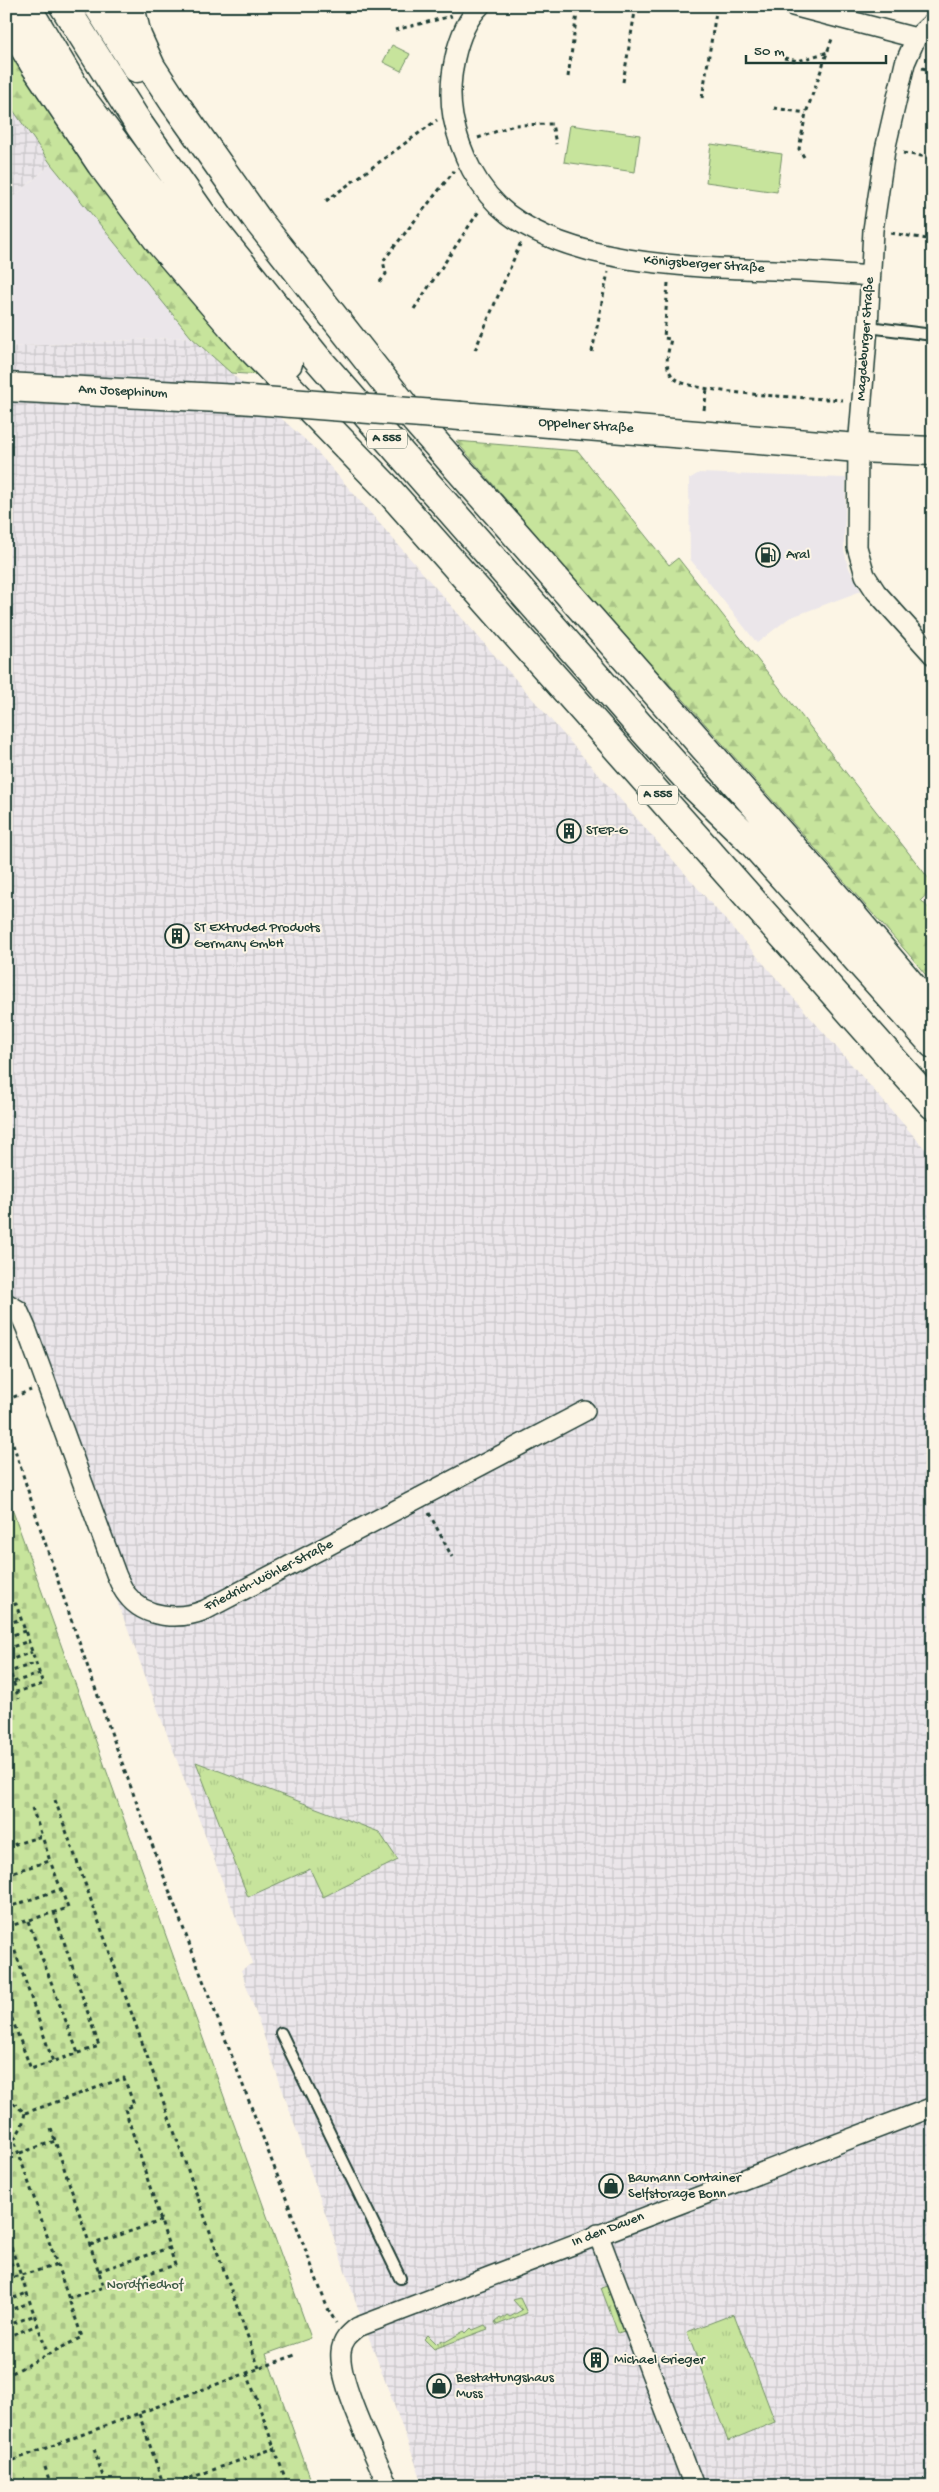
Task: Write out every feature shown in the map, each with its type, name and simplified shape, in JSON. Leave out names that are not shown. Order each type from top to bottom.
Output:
[{"type":"main road","name":"A 555","points":[[26,6],[79,95],[164,208],[384,485],[933,1104]]},
{"type":"main road","name":"A 555","points":[[64,6],[140,126],[197,208],[310,350],[638,724],[694,786],[750,840],[933,1044]]},
{"type":"main road","points":[[98,6],[135,65],[212,178],[274,260],[379,393],[504,542],[589,650],[732,811],[750,840]]},
{"type":"main road","points":[[130,6],[137,36],[151,67],[174,102],[259,222],[416,421],[852,915],[933,1011]]},
{"type":"main road","points":[[6,18],[34,64],[101,164],[161,244],[248,345],[384,485]]},
{"type":"main road","name":"Am Josephinum","points":[[6,387],[239,398]]},
{"type":"main road","name":"Oppelner Straße","points":[[239,398],[858,448],[933,451]]},
{"type":"street","points":[[793,6],[916,38]]},
{"type":"street","name":"Königsberger Straße","points":[[476,10],[455,50],[452,110],[457,139],[465,157],[489,196],[508,213],[528,226],[578,246],[611,255],[669,265],[870,276]]},
{"type":"street","name":"Magdeburger Straße","points":[[933,22],[916,38],[905,63],[885,150],[873,230],[868,326],[858,448],[857,547],[866,575],[876,592],[933,655]]},
{"type":"street","name":"Friedrich-Wöhler-Straße","points":[[6,1303],[18,1310],[116,1574],[127,1596],[142,1609],[161,1615],[182,1617],[205,1610],[585,1411]]},
{"type":"street","name":"In den Dauen","points":[[345,2339],[358,2327],[933,2107]]},
{"type":"street","points":[[598,2234],[694,2486]]},
{"type":"street","points":[[345,2339],[341,2351],[341,2367],[347,2387],[388,2486]]},
{"type":"lane","points":[[868,326],[933,335]]},
{"type":"lane","points":[[281,2033],[400,2278]]},
{"type":"path","points":[[568,78],[578,6]]},
{"type":"path","points":[[623,82],[636,6]]},
{"type":"path","points":[[702,98],[717,6]]},
{"type":"path","points":[[395,30],[476,10]]},
{"type":"path","points":[[804,157],[798,149],[806,113],[839,18]]},
{"type":"path","points":[[784,58],[798,61],[828,52]]},
{"type":"path","points":[[774,108],[806,113]]},
{"type":"path","points":[[326,201],[452,110]]},
{"type":"path","points":[[457,139],[479,138],[514,124],[552,124],[556,144]]},
{"type":"path","points":[[885,150],[933,158]]},
{"type":"path","points":[[380,282],[386,274],[384,261],[465,157]]},
{"type":"path","points":[[414,309],[489,196]]},
{"type":"path","points":[[476,350],[528,226]]},
{"type":"path","points":[[873,230],[933,240]]},
{"type":"path","points":[[592,352],[611,255]]},
{"type":"path","points":[[669,265],[664,338],[671,339],[667,362],[668,371],[676,380],[707,389],[862,402]]},
{"type":"path","points":[[704,410],[707,389]]},
{"type":"path","points":[[6,1400],[28,1392],[45,1380]]},
{"type":"path","points":[[6,1422],[31,1501],[123,1764],[327,2307],[345,2339]]},
{"type":"path","points":[[421,1497],[452,1557]]},
{"type":"path","points":[[6,1607],[16,1604],[43,1684],[6,1695]]},
{"type":"path","points":[[6,1624],[21,1619]]},
{"type":"path","points":[[6,1636],[25,1630]]},
{"type":"path","points":[[6,1649],[28,1641]]},
{"type":"path","points":[[19,1699],[14,1682],[8,1673],[6,1661],[32,1652]]},
{"type":"path","points":[[8,1673],[36,1663]]},
{"type":"path","points":[[6,1684],[40,1674]]},
{"type":"path","points":[[55,1800],[259,2368]]},
{"type":"path","points":[[32,1808],[68,1908],[6,1928],[53,2062]]},
{"type":"path","points":[[6,1848],[42,1836]]},
{"type":"path","points":[[6,1874],[50,1861]]},
{"type":"path","points":[[6,1908],[61,1889]]},
{"type":"path","points":[[6,2003],[31,2069],[99,2046],[54,1912]]},
{"type":"path","points":[[28,1920],[78,2053]]},
{"type":"path","points":[[24,2113],[124,2078],[134,2106],[125,2110],[175,2265],[69,2298]]},
{"type":"path","points":[[6,2100],[12,2101],[24,2113]]},
{"type":"path","points":[[14,2140],[22,2126],[24,2113]]},
{"type":"path","points":[[51,2129],[104,2287]]},
{"type":"path","points":[[6,2138],[14,2140]]},
{"type":"path","points":[[6,2376],[82,2337],[14,2140]]},
{"type":"path","points":[[20,2153],[55,2142]]},
{"type":"path","points":[[90,2245],[161,2221]]},
{"type":"path","points":[[6,2232],[48,2355]]},
{"type":"path","points":[[98,2271],[169,2248]]},
{"type":"path","points":[[6,2258],[7,2265],[17,2262]]},
{"type":"path","points":[[6,2279],[58,2265]]},
{"type":"path","points":[[6,2301],[27,2294]]},
{"type":"path","points":[[6,2311],[30,2303]]},
{"type":"path","points":[[6,2326],[35,2315]]},
{"type":"path","points":[[6,2337],[38,2325]]},
{"type":"path","points":[[6,2463],[295,2355]]},
{"type":"path","points":[[247,2373],[288,2486]]},
{"type":"path","points":[[139,2414],[165,2486],[274,2448]]},
{"type":"path","points":[[94,2449],[106,2486]]},
{"type":"path","points":[[45,2467],[51,2486]]},
{"type":"shaded area","points":[[6,100],[51,164],[6,204]]},
{"type":"shaded area","points":[[51,164],[191,337],[6,347],[6,204]]},
{"type":"shaded area","points":[[191,337],[312,446],[933,1158],[933,2486],[424,2486],[358,2308],[241,1970],[253,1963],[9,1313],[6,1313],[6,347]]},
{"type":"shaded area","name":"Aral","points":[[699,473],[846,478],[844,550],[849,568],[861,591],[789,618],[757,643],[690,559],[689,479]]},
{"type":"green space","points":[[6,42],[262,375],[231,373],[191,337],[51,164],[6,100]]},
{"type":"green space","points":[[392,45],[410,54],[401,71],[383,62]]},
{"type":"green space","points":[[570,125],[640,135],[635,172],[564,162]]},
{"type":"green space","points":[[711,144],[782,154],[777,192],[706,182]]},
{"type":"green space","points":[[456,441],[578,451],[669,565],[678,558],[933,884],[933,889],[921,900],[933,913],[933,984],[676,691],[619,632]]},
{"type":"green space","name":"Nordfriedhof","points":[[6,1492],[311,2338],[266,2354],[313,2486],[6,2486]]},
{"type":"green space","points":[[196,1762],[379,1832],[398,1860],[323,1897],[310,1869],[248,1897]]},
{"type":"green space","points":[[607,2286],[624,2331],[618,2333],[601,2288]]},
{"type":"green space","points":[[520,2298],[527,2313],[497,2325],[495,2322],[500,2318],[502,2319],[507,2315],[510,2317],[522,2310],[513,2300]]},
{"type":"green space","points":[[734,2314],[775,2422],[728,2441],[687,2332]]},
{"type":"green space","points":[[485,2325],[488,2329],[434,2349],[424,2339],[428,2335],[437,2344],[442,2340],[445,2342],[464,2331],[466,2333],[471,2328],[473,2330]]},
{"type":"place","name":"Aral","points":[[768,555]]},
{"type":"place","name":"STEP-G","points":[[569,831]]},
{"type":"place","name":"ST Extruded Products Germany GmbH","points":[[177,936]]},
{"type":"place","name":"Baumann Container Selfstorage Bonn","points":[[611,2186]]},
{"type":"place","name":"Michael Grieger","points":[[596,2360]]},
{"type":"place","name":"Bestattungshaus Muss","points":[[439,2386]]}]
